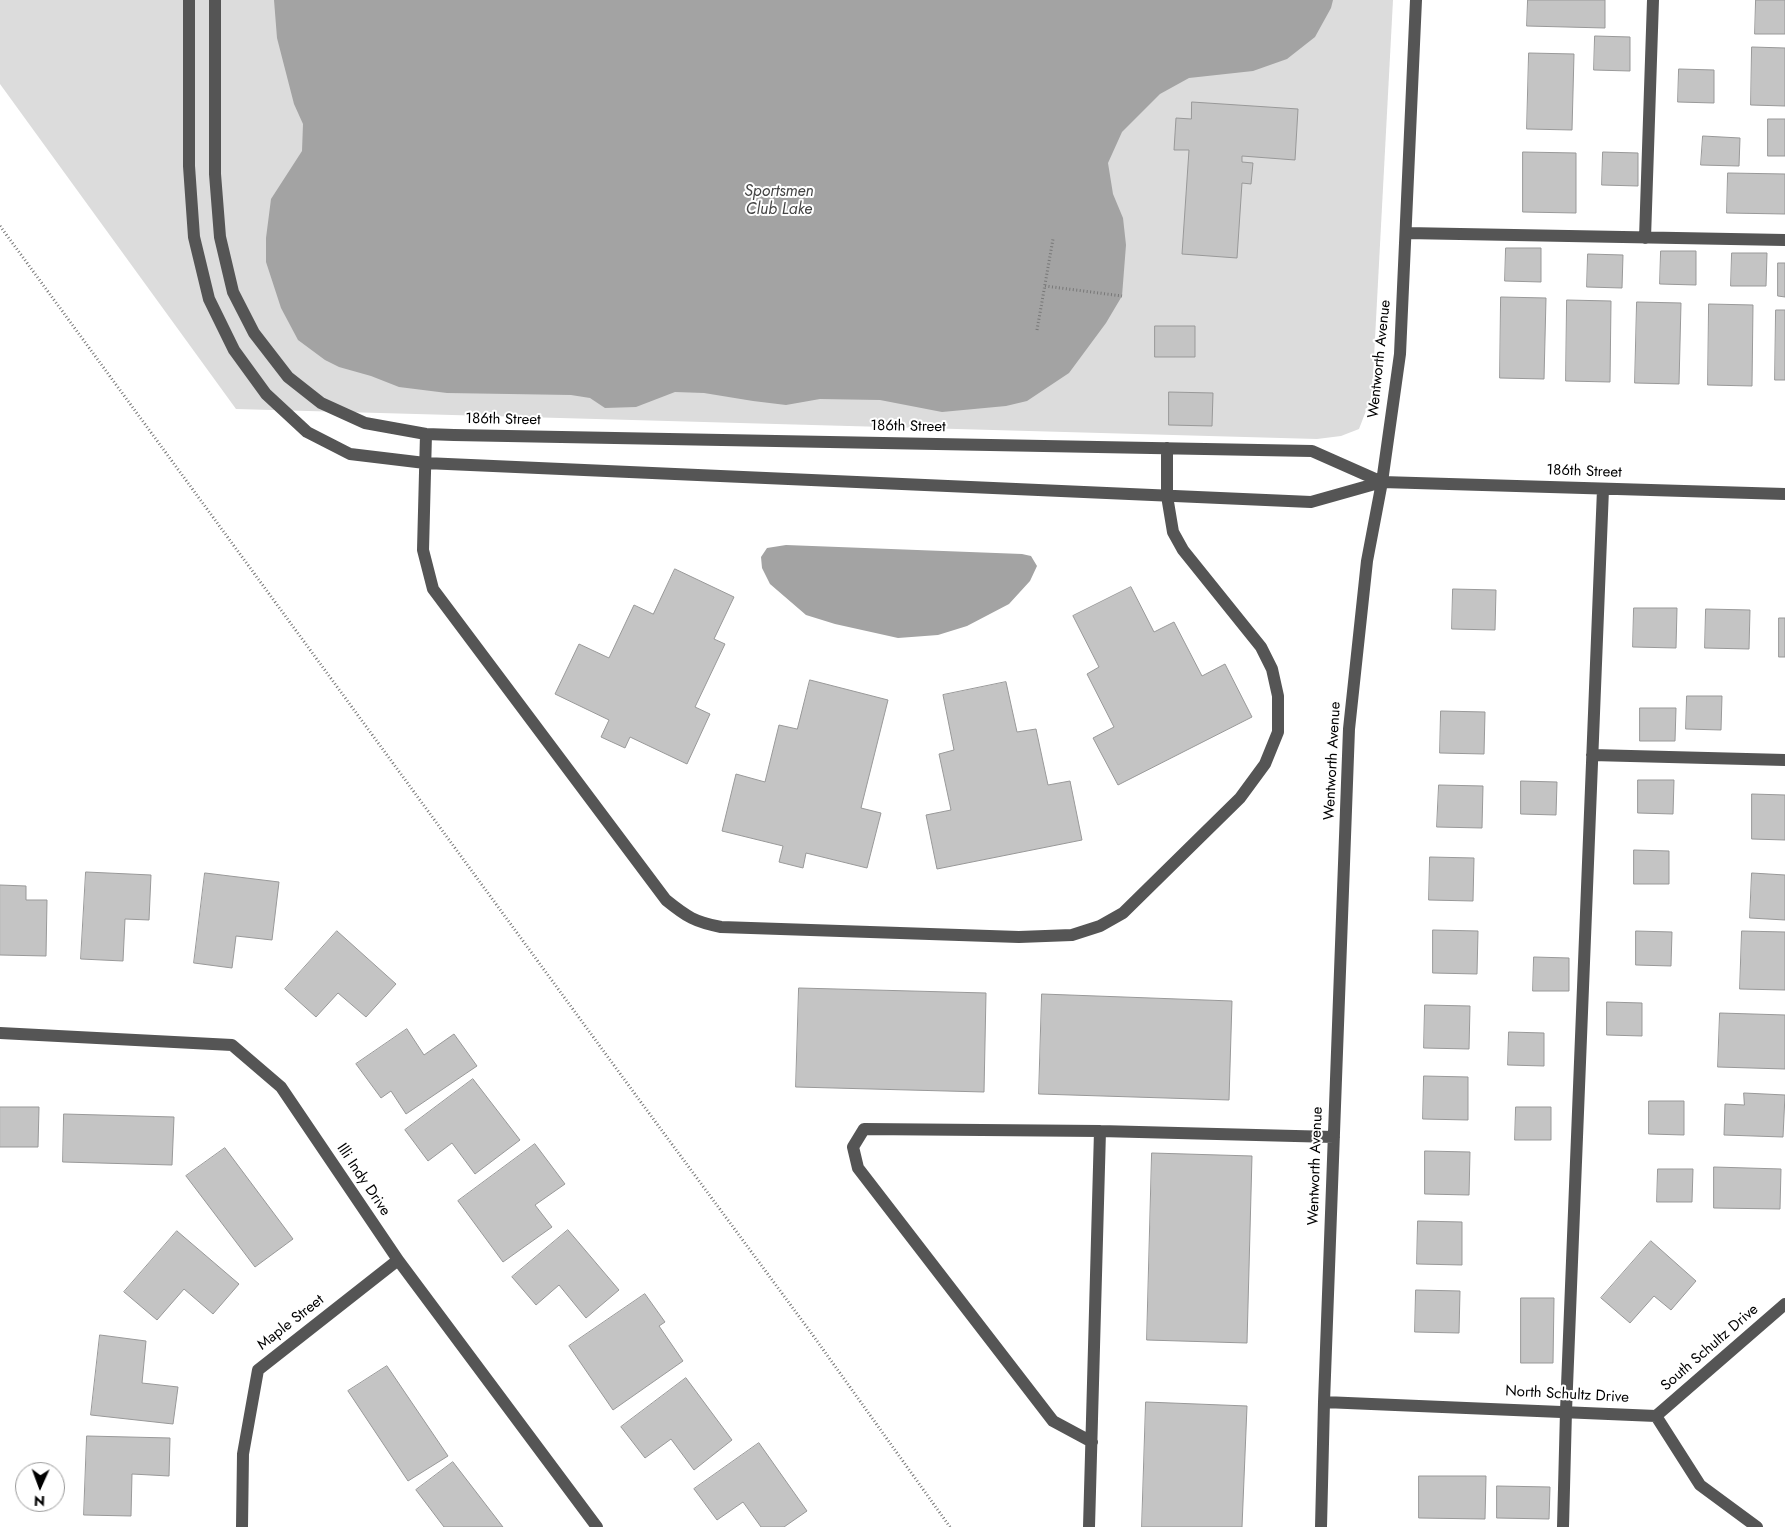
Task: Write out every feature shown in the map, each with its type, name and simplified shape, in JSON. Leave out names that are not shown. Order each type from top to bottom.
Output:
[{"type":"street","name":"186th Street","points":[[189,0],[189,166],[194,237],[209,299],[234,350],[266,394],[307,432],[350,454],[425,463],[1311,502],[1382,482],[1785,494]]},
{"type":"street","name":"186th Street","points":[[215,0],[214,174],[220,237],[233,292],[254,333],[288,376],[321,403],[366,424],[426,434],[1312,451],[1382,482]]},
{"type":"street","name":"Wentworth Avenue","points":[[1321,1527],[1349,729],[1367,561],[1382,482],[1400,354],[1416,0]]},
{"type":"street","points":[[1645,238],[1652,0]]},
{"type":"street","points":[[1406,233],[1785,240]]},
{"type":"street","points":[[426,434],[424,550],[433,589],[666,900],[684,915],[700,923],[731,927],[1009,937],[1072,934],[1100,926],[1123,913],[1240,798],[1265,764],[1278,732],[1278,696],[1272,669],[1261,647],[1183,550],[1173,532],[1167,496],[1166,448]]},
{"type":"street","points":[[1563,1527],[1603,489]]},
{"type":"street","points":[[1592,754],[1785,760]]},
{"type":"street","name":"Illi Indy Drive","points":[[0,1033],[232,1045],[281,1087],[398,1260],[597,1527]]},
{"type":"street","points":[[1092,1442],[1053,1421],[858,1168],[853,1148],[864,1129],[1100,1130],[1334,1136]]},
{"type":"street","points":[[1089,1527],[1100,1130]]},
{"type":"street","name":"Maple Street","points":[[242,1527],[244,1454],[258,1370],[398,1260]]},
{"type":"street","name":"South Schultz Drive","points":[[1656,1416],[1785,1304]]},
{"type":"street","name":"North Schultz Drive","points":[[1324,1402],[1656,1416]]},
{"type":"street","points":[[1656,1416],[1700,1485],[1757,1527]]},
{"type":"path","points":[[0,226],[806,1326],[950,1527]]},
{"type":"path","points":[[1038,330],[1053,239]]},
{"type":"path","points":[[1044,286],[1122,296]]},
{"type":"shaded area","name":"Sportsmen Club Lake","points":[[0,0],[1393,0],[1372,395],[1359,429],[1341,436],[1317,439],[236,409],[0,84]]},
{"type":"water","name":"Sportsmen Club Lake","points":[[274,0],[1333,0],[1331,8],[1315,37],[1287,59],[1253,71],[1189,78],[1160,94],[1122,132],[1108,163],[1113,194],[1123,218],[1126,245],[1122,296],[1106,323],[1069,373],[1027,401],[1006,406],[942,412],[880,400],[820,399],[786,405],[704,393],[675,392],[636,407],[605,408],[590,398],[571,395],[447,393],[399,387],[371,376],[339,367],[325,360],[298,340],[281,308],[266,262],[266,238],[271,199],[302,151],[303,124],[294,104],[277,38]]},
{"type":"water","points":[[786,545],[1022,554],[1031,556],[1037,566],[1030,581],[1009,604],[967,626],[938,635],[898,638],[835,624],[806,615],[770,584],[762,568],[761,557],[767,548]]},
{"type":"building","points":[[1528,0],[1605,0],[1605,28],[1527,26]]},
{"type":"building","points":[[1756,0],[1785,0],[1785,34],[1755,34]]},
{"type":"building","points":[[1595,36],[1630,37],[1630,71],[1594,70]]},
{"type":"building","points":[[1752,47],[1785,48],[1785,106],[1751,105]]},
{"type":"building","points":[[1529,53],[1574,54],[1572,130],[1527,129]]},
{"type":"building","points":[[1679,69],[1714,70],[1714,103],[1678,102]]},
{"type":"building","points":[[1192,102],[1298,109],[1295,160],[1242,156],[1242,162],[1253,163],[1251,184],[1242,183],[1237,258],[1182,254],[1189,150],[1174,150],[1176,118],[1191,119]]},
{"type":"building","points":[[1768,119],[1785,119],[1785,156],[1768,156]]},
{"type":"building","points":[[1703,136],[1740,138],[1739,166],[1701,165]]},
{"type":"building","points":[[1523,152],[1576,153],[1576,213],[1523,212]]},
{"type":"building","points":[[1603,152],[1638,153],[1638,186],[1602,185]]},
{"type":"building","points":[[1728,173],[1785,174],[1785,214],[1727,213]]},
{"type":"building","points":[[1506,248],[1541,248],[1541,282],[1505,281]]},
{"type":"building","points":[[1661,251],[1696,251],[1696,285],[1660,284]]},
{"type":"building","points":[[1732,253],[1767,253],[1766,286],[1731,286]]},
{"type":"building","points":[[1588,254],[1623,255],[1622,288],[1587,287]]},
{"type":"building","points":[[1778,263],[1785,263],[1785,297],[1778,296]]},
{"type":"building","points":[[1501,297],[1546,298],[1544,379],[1500,378]]},
{"type":"building","points":[[1567,300],[1611,301],[1610,382],[1566,381]]},
{"type":"building","points":[[1637,302],[1681,303],[1679,384],[1635,383]]},
{"type":"building","points":[[1709,304],[1753,305],[1752,386],[1708,385]]},
{"type":"building","points":[[1776,310],[1785,310],[1785,380],[1775,380]]},
{"type":"building","points":[[1155,326],[1195,326],[1195,357],[1155,357]]},
{"type":"building","points":[[1169,392],[1213,393],[1212,426],[1169,425]]},
{"type":"building","points":[[675,569],[734,597],[714,639],[725,644],[695,707],[710,714],[687,764],[630,737],[625,748],[601,737],[609,720],[555,694],[579,644],[609,658],[634,605],[653,614]]},
{"type":"building","points":[[1131,587],[1154,632],[1174,622],[1202,676],[1225,664],[1252,717],[1118,785],[1093,738],[1114,727],[1087,674],[1099,667],[1073,616]]},
{"type":"building","points":[[1453,589],[1496,590],[1495,630],[1452,629]]},
{"type":"building","points":[[1634,608],[1677,608],[1676,648],[1633,647]]},
{"type":"building","points":[[1706,609],[1750,610],[1749,649],[1705,648]]},
{"type":"building","points":[[1779,618],[1785,618],[1785,657],[1779,657]]},
{"type":"building","points":[[810,680],[888,700],[861,808],[881,813],[867,868],[806,853],[803,868],[779,862],[783,846],[722,831],[736,774],[765,782],[779,725],[797,729]]},
{"type":"building","points":[[1006,682],[1017,732],[1036,729],[1048,785],[1070,781],[1082,840],[937,869],[926,815],[951,810],[939,754],[954,750],[943,695]]},
{"type":"building","points":[[1687,696],[1722,696],[1721,730],[1686,729]]},
{"type":"building","points":[[1640,708],[1676,708],[1675,741],[1640,741]]},
{"type":"building","points":[[1441,711],[1485,712],[1484,754],[1440,753]]},
{"type":"building","points":[[1638,780],[1674,780],[1673,814],[1638,813]]},
{"type":"building","points":[[1521,781],[1557,782],[1556,815],[1521,814]]},
{"type":"building","points":[[1439,785],[1483,786],[1482,828],[1437,827]]},
{"type":"building","points":[[1752,794],[1785,795],[1785,840],[1752,839]]},
{"type":"building","points":[[1634,850],[1669,851],[1669,884],[1634,884]]},
{"type":"building","points":[[1430,857],[1474,858],[1473,901],[1429,900]]},
{"type":"building","points":[[86,872],[151,875],[149,920],[125,919],[123,961],[81,959]]},
{"type":"building","points":[[205,873],[279,882],[272,940],[236,936],[232,968],[194,963]]},
{"type":"building","points":[[1752,873],[1785,875],[1785,920],[1750,918]]},
{"type":"building","points":[[0,885],[26,886],[26,900],[47,900],[46,956],[0,955]]},
{"type":"building","points":[[1433,930],[1478,931],[1477,974],[1433,973]]},
{"type":"building","points":[[337,931],[396,984],[366,1017],[338,993],[316,1017],[285,989]]},
{"type":"building","points":[[1636,931],[1672,932],[1671,966],[1636,965]]},
{"type":"building","points":[[1742,931],[1785,932],[1785,990],[1740,989]]},
{"type":"building","points":[[1534,957],[1569,958],[1569,991],[1533,991]]},
{"type":"building","points":[[799,988],[986,993],[984,1092],[796,1087]]},
{"type":"building","points":[[1042,994],[1232,1001],[1229,1100],[1039,1094]]},
{"type":"building","points":[[1607,1002],[1642,1003],[1642,1036],[1607,1035]]},
{"type":"building","points":[[1425,1005],[1470,1006],[1469,1049],[1424,1048]]},
{"type":"building","points":[[1720,1013],[1785,1015],[1785,1069],[1718,1067]]},
{"type":"building","points":[[407,1029],[424,1055],[454,1034],[477,1066],[406,1114],[391,1091],[381,1098],[356,1064]]},
{"type":"building","points":[[1509,1032],[1544,1033],[1544,1066],[1508,1065]]},
{"type":"building","points":[[1424,1076],[1468,1077],[1468,1120],[1423,1119]]},
{"type":"building","points":[[473,1079],[520,1140],[475,1174],[452,1143],[428,1161],[405,1130]]},
{"type":"building","points":[[1744,1093],[1785,1095],[1783,1137],[1724,1135],[1725,1104],[1744,1105]]},
{"type":"building","points":[[1649,1101],[1684,1101],[1684,1135],[1649,1134]]},
{"type":"building","points":[[0,1107],[39,1107],[38,1147],[0,1147]]},
{"type":"building","points":[[1516,1107],[1551,1107],[1551,1140],[1515,1140]]},
{"type":"building","points":[[64,1114],[174,1117],[172,1165],[63,1162]]},
{"type":"building","points":[[535,1144],[565,1184],[535,1205],[552,1227],[503,1262],[458,1201]]},
{"type":"building","points":[[225,1148],[293,1239],[255,1267],[186,1176]]},
{"type":"building","points":[[1425,1151],[1470,1152],[1469,1195],[1425,1194]]},
{"type":"building","points":[[1152,1153],[1252,1156],[1247,1343],[1147,1340]]},
{"type":"building","points":[[1714,1167],[1781,1169],[1780,1209],[1714,1208]]},
{"type":"building","points":[[1658,1169],[1693,1169],[1692,1202],[1657,1202]]},
{"type":"building","points":[[1418,1221],[1462,1222],[1462,1265],[1417,1264]]},
{"type":"building","points":[[568,1230],[619,1290],[586,1318],[559,1285],[536,1305],[512,1277]]},
{"type":"building","points":[[177,1231],[239,1284],[213,1314],[184,1289],[157,1320],[124,1292]]},
{"type":"building","points":[[1651,1241],[1696,1281],[1671,1310],[1654,1296],[1630,1323],[1601,1298]]},
{"type":"building","points":[[1416,1290],[1460,1291],[1459,1333],[1415,1332]]},
{"type":"building","points":[[645,1294],[665,1322],[659,1326],[683,1361],[613,1410],[569,1346]]},
{"type":"building","points":[[1521,1298],[1554,1298],[1553,1363],[1521,1363]]},
{"type":"building","points":[[100,1335],[146,1341],[142,1383],[178,1387],[173,1424],[91,1415]]},
{"type":"building","points":[[387,1366],[448,1456],[408,1481],[348,1391]]},
{"type":"building","points":[[686,1378],[732,1440],[694,1470],[671,1439],[645,1458],[621,1427]]},
{"type":"building","points":[[1146,1402],[1247,1406],[1242,1527],[1142,1527]]},
{"type":"building","points":[[87,1436],[170,1438],[169,1476],[132,1474],[131,1516],[84,1515]]},
{"type":"building","points":[[759,1443],[807,1511],[784,1527],[761,1527],[743,1502],[717,1520],[694,1489]]},
{"type":"building","points":[[453,1462],[503,1527],[444,1527],[416,1490]]},
{"type":"building","points":[[1419,1476],[1486,1476],[1485,1519],[1419,1518]]},
{"type":"building","points":[[1497,1486],[1550,1487],[1549,1519],[1497,1518]]}]
